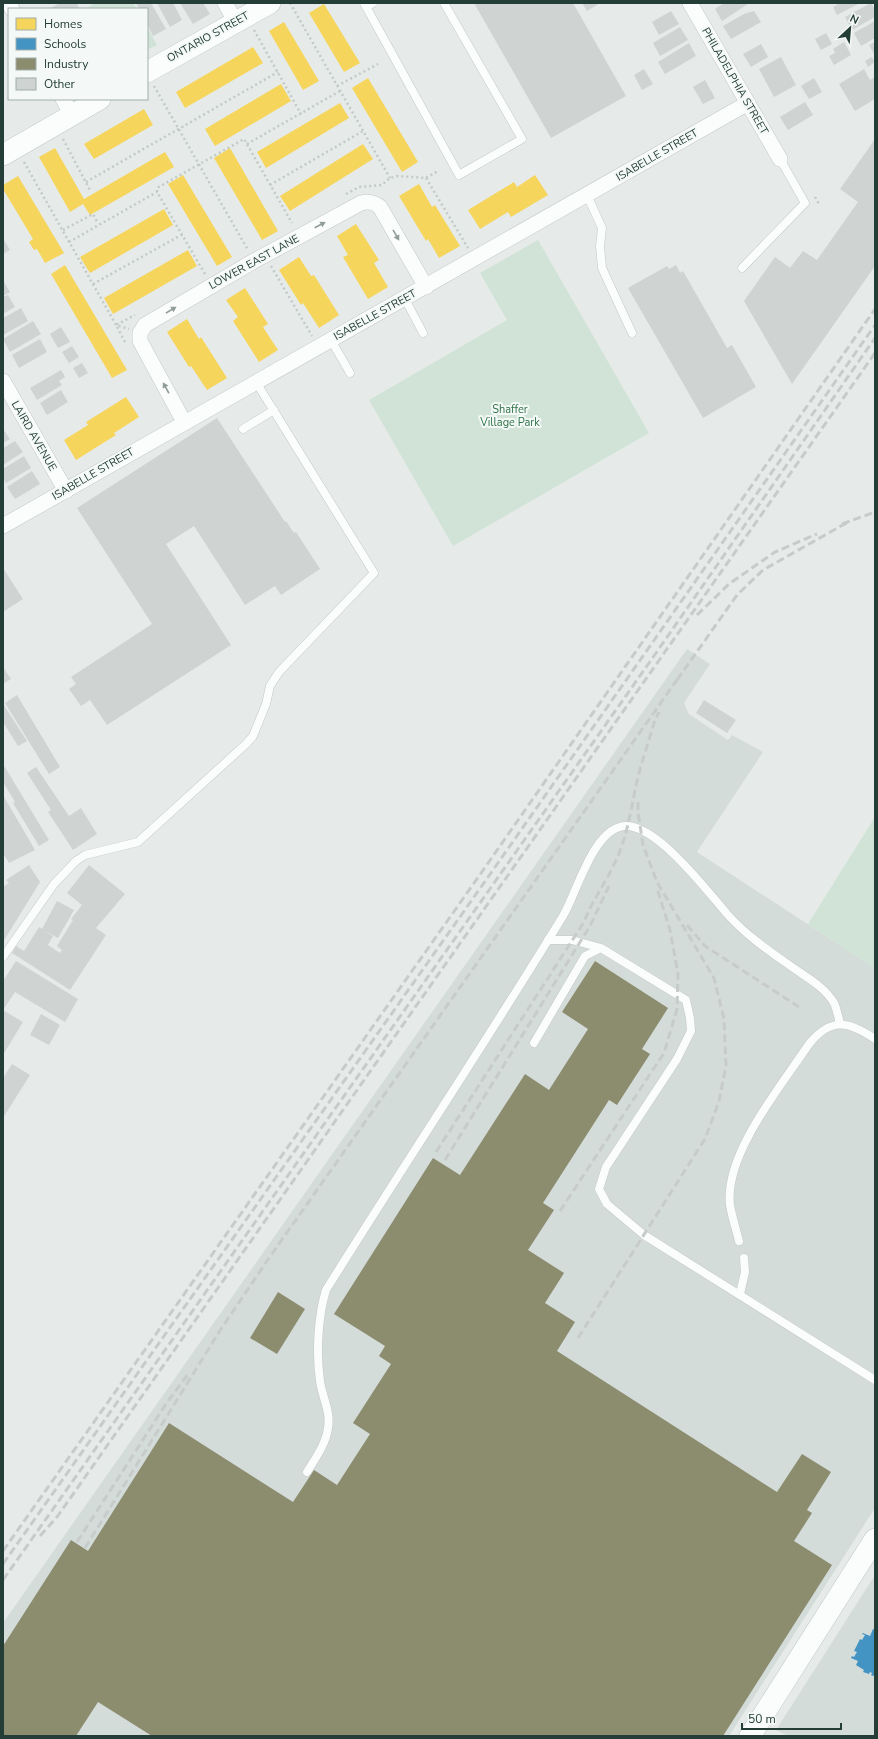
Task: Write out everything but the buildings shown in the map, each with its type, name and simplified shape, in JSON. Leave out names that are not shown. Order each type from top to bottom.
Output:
[{"type":"street","points":[[225,3],[244,24]]},
{"type":"street","name":"ONTARIO STREET","points":[[150,77],[244,24],[270,3]]},
{"type":"street","name":"PHILADELPHIA STREET","points":[[690,3],[780,159]]},
{"type":"street","points":[[12,156],[68,107],[96,100]]},
{"type":"street","name":"ISABELLE STREET","points":[[3,526],[748,103]]},
{"type":"street","name":"LOWER EAST LANE","points":[[133,330],[145,325],[254,261],[361,203],[374,203],[380,207],[426,287]]},
{"type":"street","points":[[133,330],[184,422]]},
{"type":"street","name":"LAIRD AVENUE","points":[[3,381],[66,491]]},
{"type":"street","points":[[750,1736],[875,1539]]},
{"type":"lane","points":[[368,4],[459,175],[522,139],[444,3]]},
{"type":"lane","points":[[742,268],[805,204],[780,159]]},
{"type":"lane","points":[[588,195],[602,228],[600,246],[602,268],[632,333]]},
{"type":"lane","points":[[405,299],[423,333]]},
{"type":"lane","points":[[331,340],[350,373]]},
{"type":"lane","points":[[3,957],[54,884],[76,861],[85,854],[138,842],[246,744],[253,736],[266,704],[270,686],[279,672],[374,573],[256,382]]},
{"type":"lane","points":[[243,429],[274,410]]},
{"type":"lane","points":[[307,1472],[324,1442],[329,1422],[328,1411],[320,1382],[318,1364],[319,1316],[326,1290],[443,1105],[490,1035],[566,911],[595,849],[602,839],[610,832],[627,826],[641,830],[675,855],[737,925],[750,937],[822,989],[835,1004],[840,1023]]},
{"type":"lane","points":[[548,940],[572,940],[601,948],[686,1000],[691,1031],[678,1058],[606,1168],[599,1189],[607,1204],[644,1235],[875,1380]]},
{"type":"lane","points":[[534,1043],[585,956],[601,948]]},
{"type":"lane","points":[[738,1241],[730,1204],[731,1192],[735,1167],[750,1131],[813,1039],[825,1028],[840,1023],[850,1025],[875,1039]]},
{"type":"lane","points":[[740,1294],[745,1272],[744,1258]]},
{"type":"path","points":[[290,3],[390,178],[398,176],[426,178],[438,171]]},
{"type":"path","points":[[244,24],[278,72],[301,114]]},
{"type":"path","points":[[337,86],[378,64]]},
{"type":"path","points":[[86,182],[278,72]]},
{"type":"path","points":[[150,77],[198,164],[250,253]]},
{"type":"path","points":[[247,144],[340,91]]},
{"type":"path","points":[[270,185],[363,132]]},
{"type":"path","points":[[61,135],[91,192]]},
{"type":"path","points":[[69,242],[98,224],[157,192],[157,188],[244,139],[292,224]]},
{"type":"path","points":[[12,156],[63,230],[116,325],[133,330]]},
{"type":"path","points":[[426,178],[468,248]]},
{"type":"path","points":[[157,192],[206,274]]},
{"type":"path","points":[[63,230],[93,214],[98,224]]},
{"type":"path","points":[[93,284],[183,234]]},
{"type":"path","points":[[270,264],[314,340]]},
{"type":"shaded area","points":[[687,649],[710,664],[684,703],[689,714],[728,740],[732,735],[763,752],[697,852],[875,968],[875,1508],[729,1736],[3,1736],[3,1623]]},
{"type":"shaded area","points":[[875,1575],[875,1736],[788,1736],[776,1730]]},
{"type":"green space","points":[[95,3],[133,3],[136,8],[87,8]]},
{"type":"green space","points":[[148,29],[157,45],[148,50]]},
{"type":"green space","name":"Shaffer Village Park","points":[[538,240],[649,433],[453,546],[369,400],[507,320],[480,273]]},
{"type":"green space","points":[[875,817],[875,968],[808,924]]},
{"type":"railway","points":[[3,1551],[479,876],[875,309]]},
{"type":"railway","points":[[3,1564],[486,880],[875,325]]},
{"type":"railway","points":[[3,1580],[649,663],[875,338]]},
{"type":"railway","points":[[40,1536],[57,1517],[875,353]]},
{"type":"railway","points":[[842,524],[875,512]]},
{"type":"railway","points":[[677,680],[737,595],[763,570],[848,522]]},
{"type":"railway","points":[[697,615],[729,584],[775,552],[817,534]]},
{"type":"railway","points":[[85,1548],[221,1329],[269,1258],[679,677]]},
{"type":"railway","points":[[436,1152],[584,922],[614,864],[625,836],[639,773],[655,720],[659,712]]},
{"type":"railway","points":[[578,1338],[705,1139],[719,1101],[726,1066],[724,1019],[714,978],[657,882],[643,845],[638,812],[638,799]]},
{"type":"railway","points":[[445,1160],[590,926],[609,886]]},
{"type":"railway","points":[[560,1211],[664,1053],[677,1009],[678,974],[670,930],[657,888]]},
{"type":"railway","points":[[687,925],[705,946],[799,1007]]},
{"type":"railway","points":[[77,1542],[166,1404],[189,1373]]}]
